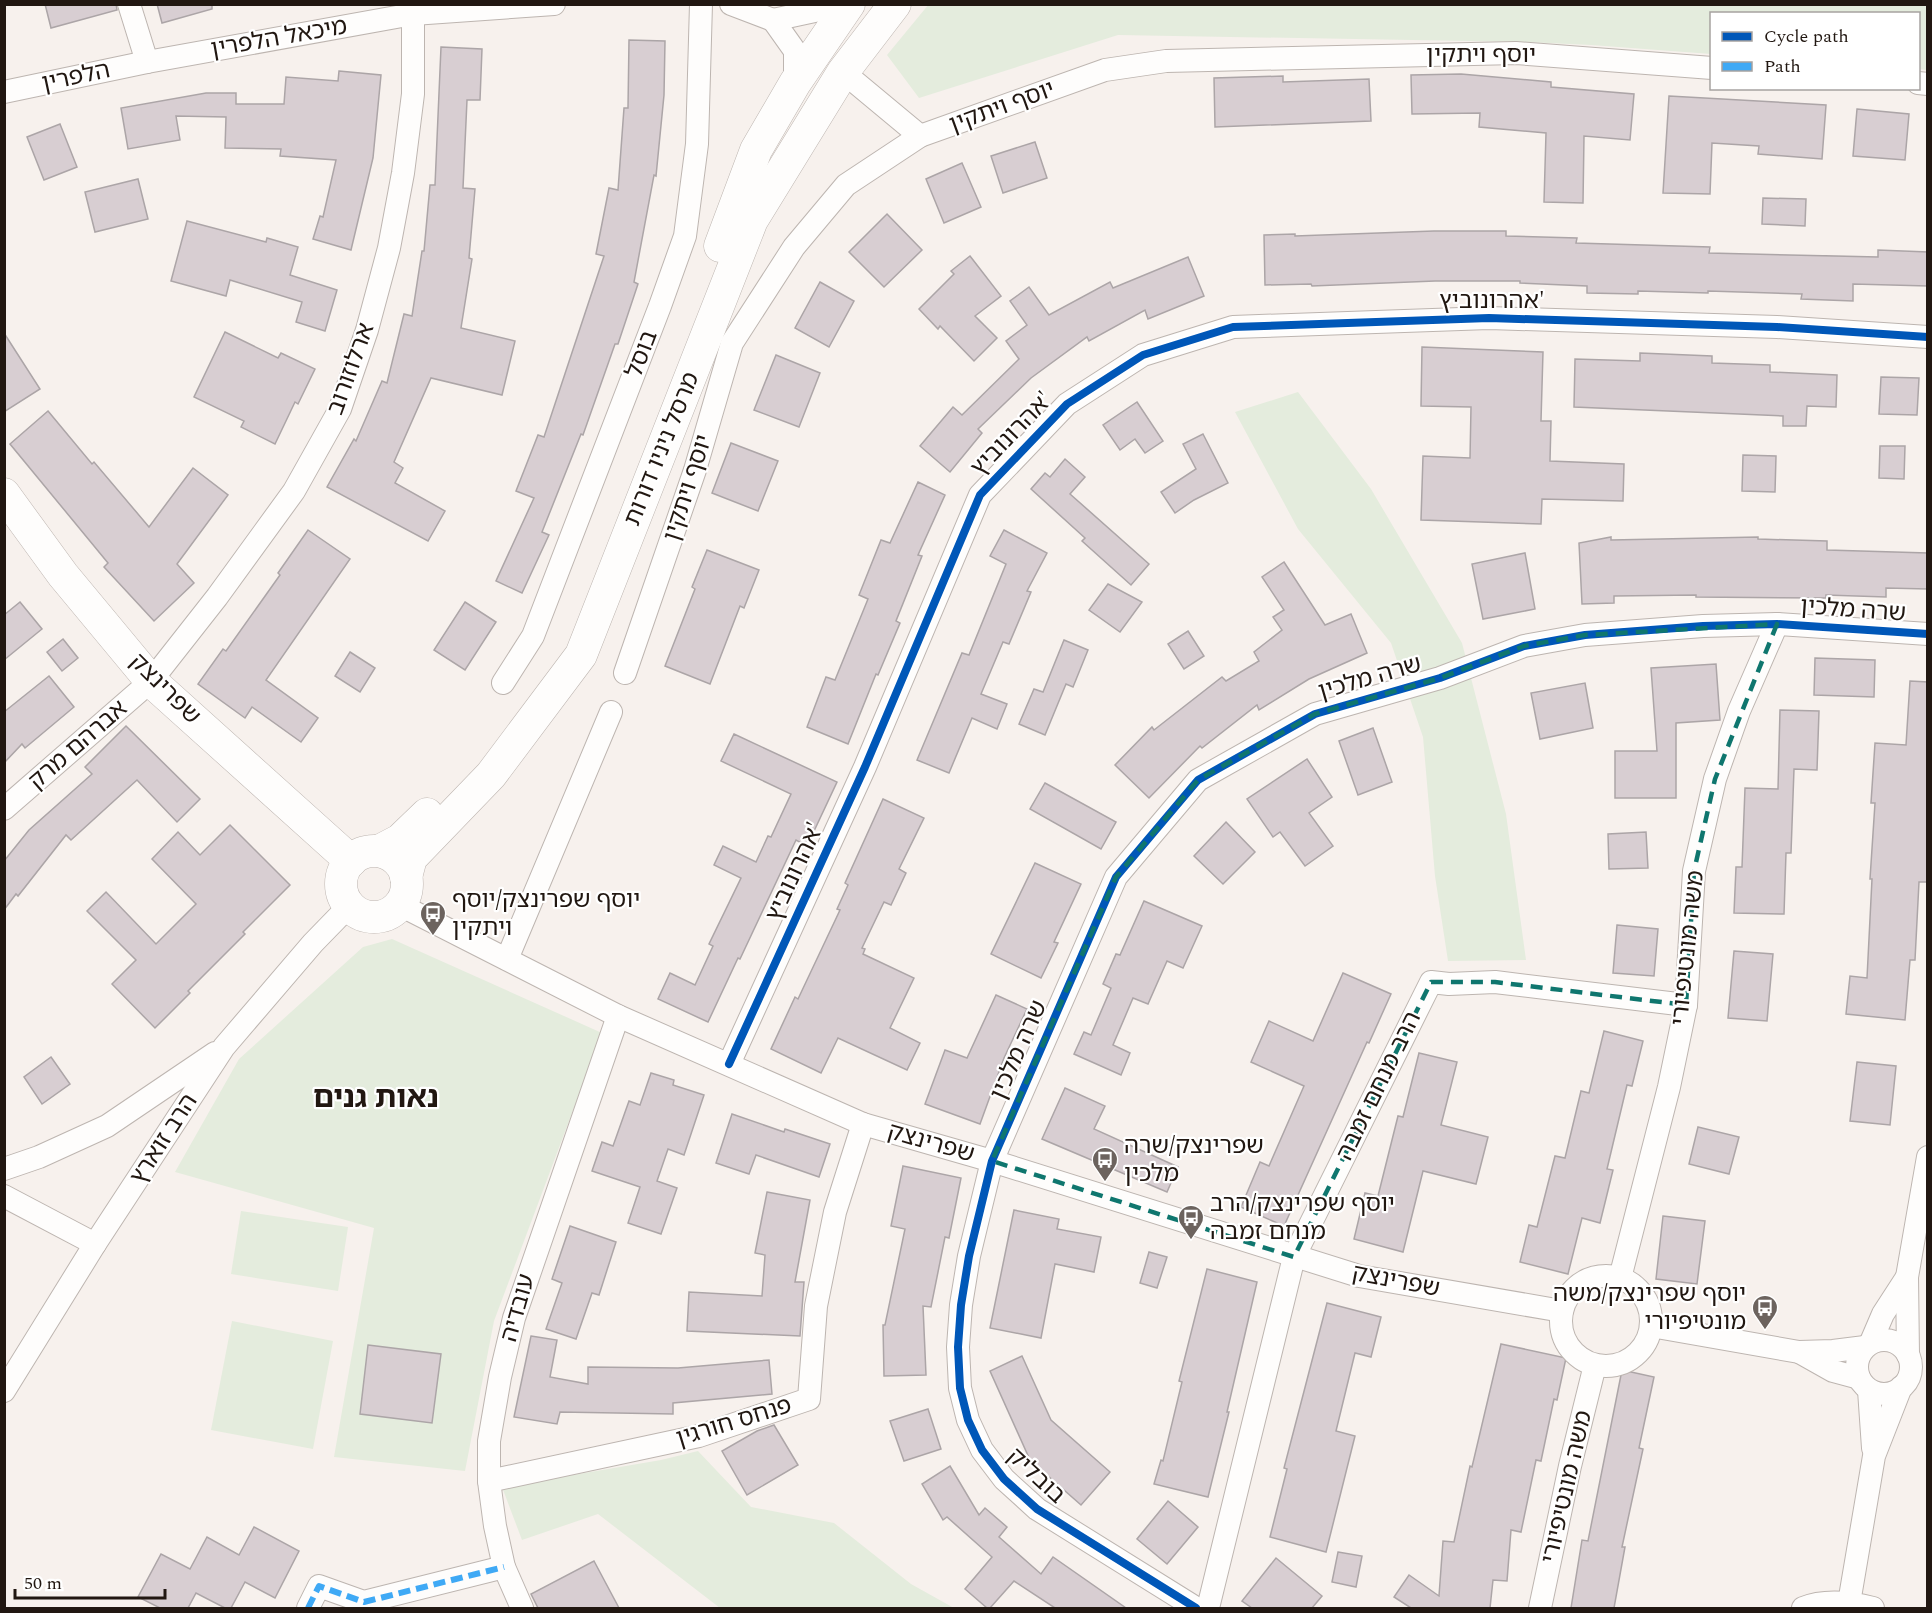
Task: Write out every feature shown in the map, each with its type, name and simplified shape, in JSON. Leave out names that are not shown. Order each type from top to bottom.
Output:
[{"type":"street","points":[[129,4],[147,62]]},
{"type":"street","name":"מיכאל הלפרין","points":[[147,62],[412,9],[554,4]]},
{"type":"street","name":"בוסל","points":[[503,683],[533,636],[685,236],[697,144],[701,4]]},
{"type":"street","points":[[731,4],[773,20],[848,4]]},
{"type":"street","name":"מרסל ניניו דורות","points":[[365,856],[400,840],[461,780],[563,648],[634,471],[756,150],[795,83],[848,4]]},
{"type":"street","name":"מרסל ניניו דורות","points":[[403,891],[411,858],[490,775],[581,655],[753,220],[843,72],[895,4]]},
{"type":"street","name":"ארלוזורוב","points":[[151,681],[218,597],[294,491],[340,409],[367,330],[389,248],[403,173],[413,94],[412,9]]},
{"type":"street","points":[[773,20],[795,51],[795,83]]},
{"type":"street","name":"יוסף ויתקין","points":[[625,673],[695,470],[732,343],[794,247],[846,185],[920,136],[1105,70],[1166,61],[1516,53],[1710,68]]},
{"type":"street","name":"הלפרין","points":[[4,92],[147,62]]},
{"type":"street","points":[[843,72],[920,136]]},
{"type":"street","name":"אהרונוביץ'","points":[[729,1064],[865,767],[980,495],[1067,404],[1143,355],[1233,327],[1489,318],[1777,327],[1928,337]]},
{"type":"street","name":"שפרינצק","points":[[4,494],[63,575],[151,681],[365,856]]},
{"type":"street","name":"שרה מלכין","points":[[992,1161],[1116,877],[1198,780],[1315,714],[1440,678],[1524,646],[1585,635],[1703,626],[1777,624],[1928,634]]},
{"type":"street","name":"משה מונטיפיורי","points":[[1620,1278],[1669,1087],[1686,1005],[1695,871],[1715,780],[1739,711],[1777,624]]},
{"type":"street","name":"אברהם מרק","points":[[4,809],[151,681]]},
{"type":"street","points":[[507,959],[611,712]]},
{"type":"street","points":[[389,854],[397,860],[403,891],[391,912],[370,917],[358,914],[350,906],[343,896],[341,883],[344,871],[365,856],[389,854]]},
{"type":"street","name":"שפרינצק","points":[[403,891],[507,959],[618,1016],[863,1124],[992,1161],[1359,1276],[1562,1311]]},
{"type":"street","name":"הרב זוארץ","points":[[4,1391],[95,1244],[224,1047],[313,943],[350,906]]},
{"type":"street","name":"הרב מנחם זמבה","points":[[1208,1608],[1294,1257],[1431,982],[1449,984],[1495,982],[1686,1005]]},
{"type":"street","name":"עובדיה","points":[[522,1608],[504,1567],[495,1526],[489,1481],[489,1441],[500,1377],[514,1317],[618,1016]]},
{"type":"street","points":[[4,1169],[39,1157],[107,1126],[224,1047]]},
{"type":"street","name":"פנחס חורגין","points":[[489,1481],[699,1436],[809,1399],[816,1306],[835,1212],[863,1124]]},
{"type":"street","points":[[1849,1603],[1874,1456],[1901,1387],[1910,1372],[1907,1277],[1928,1157]]},
{"type":"street","name":"בובליק","points":[[992,1161],[969,1256],[961,1305],[958,1347],[960,1388],[968,1420],[982,1450],[1004,1479],[1036,1509],[1196,1608]]},
{"type":"street","points":[[4,1196],[95,1244]]},
{"type":"street","points":[[1606,1276],[1620,1278],[1634,1285],[1644,1296],[1650,1311],[1651,1326],[1647,1341],[1638,1353],[1625,1362],[1610,1366],[1595,1365],[1582,1359],[1564,1338],[1561,1325],[1562,1311],[1568,1297],[1578,1286],[1591,1278],[1606,1276]]},
{"type":"street","points":[[1874,1456],[1864,1384],[1857,1362],[1883,1314],[1907,1277]]},
{"type":"street","points":[[1651,1326],[1799,1352],[1833,1351],[1868,1345],[1879,1340],[1895,1342],[1903,1347],[1908,1355]]},
{"type":"street","points":[[1799,1352],[1833,1371],[1884,1394],[1901,1387]]},
{"type":"street","name":"משה מונטיפיורי","points":[[1540,1608],[1570,1466],[1595,1365]]},
{"type":"street","points":[[308,1608],[319,1586],[363,1602],[504,1567]]},
{"type":"street","points":[[1803,1608],[1821,1603],[1849,1603],[1872,1608]]},
{"type":"highlighted area","points":[[1777,624],[1715,779],[1694,871],[1686,1005],[1495,982],[1431,982],[1294,1257],[992,1161],[1116,877],[1198,780],[1315,714],[1440,678],[1524,646],[1585,635]]},
{"type":"green space","points":[[929,4],[1928,5],[1927,70],[1920,69],[1920,12],[1710,12],[1710,54],[1526,42],[1118,35],[919,98],[887,55]]},
{"type":"green space","points":[[1298,392],[1371,489],[1462,643],[1506,814],[1526,960],[1448,961],[1435,876],[1423,737],[1391,643],[1298,529],[1235,412]]},
{"type":"green space","points":[[392,939],[602,1033],[494,1321],[465,1471],[334,1457],[374,1228],[175,1172],[239,1059],[363,947]]},
{"type":"green space","points":[[241,1211],[348,1227],[338,1291],[231,1274]]},
{"type":"green space","points":[[232,1321],[333,1341],[313,1449],[211,1430]]},
{"type":"green space","points":[[698,1451],[751,1507],[834,1523],[911,1584],[954,1608],[720,1608],[598,1514],[522,1540],[502,1487],[661,1460]]},
{"type":"building","points":[[45,4],[116,4],[117,10],[51,28]]},
{"type":"building","points":[[157,4],[212,4],[212,9],[162,23]]},
{"type":"building","points":[[629,40],[665,41],[664,95],[656,176],[654,175],[634,282],[638,284],[583,435],[581,434],[542,532],[549,535],[522,593],[496,581],[534,498],[516,491],[538,435],[544,437],[604,256],[596,254],[609,188],[618,190],[624,108],[628,108]]},
{"type":"building","points":[[441,47],[482,49],[480,100],[467,100],[463,188],[475,189],[469,258],[472,259],[461,328],[515,341],[502,395],[431,378],[394,462],[403,468],[395,483],[445,511],[428,541],[327,487],[354,439],[356,441],[382,381],[387,383],[404,314],[412,316],[422,251],[424,251],[430,185],[435,185]]},
{"type":"building","points":[[339,71],[381,75],[373,158],[351,250],[313,239],[320,216],[323,217],[336,160],[280,156],[281,149],[225,148],[226,117],[176,116],[180,140],[128,149],[121,108],[206,93],[236,93],[236,104],[284,104],[286,77],[338,81]]},
{"type":"building","points":[[1461,74],[1551,82],[1551,87],[1634,94],[1630,140],[1584,136],[1583,203],[1544,202],[1546,133],[1479,127],[1480,113],[1412,114],[1411,75]]},
{"type":"building","points":[[1283,76],[1283,82],[1369,79],[1371,121],[1215,127],[1214,78]]},
{"type":"building","points":[[1669,96],[1826,105],[1822,159],[1758,154],[1759,146],[1712,143],[1710,194],[1663,193]]},
{"type":"building","points":[[1857,109],[1909,114],[1905,160],[1853,156]]},
{"type":"building","points":[[60,124],[77,167],[44,180],[27,137]]},
{"type":"building","points":[[1035,142],[1047,178],[1003,193],[991,156]]},
{"type":"building","points":[[962,163],[981,207],[944,223],[926,179]]},
{"type":"building","points":[[138,179],[148,219],[95,232],[85,192]]},
{"type":"building","points":[[1763,198],[1806,199],[1805,226],[1762,224]]},
{"type":"building","points":[[887,214],[922,250],[884,287],[849,252]]},
{"type":"building","points":[[187,221],[266,242],[267,238],[298,247],[290,275],[337,290],[325,331],[296,322],[302,302],[230,280],[226,296],[171,281]]},
{"type":"building","points":[[1506,231],[1506,236],[1577,238],[1576,243],[1710,247],[1709,253],[1878,257],[1878,250],[1928,252],[1928,286],[1853,284],[1853,301],[1801,299],[1802,294],[1708,291],[1708,293],[1638,291],[1638,294],[1587,293],[1587,286],[1520,283],[1520,281],[1265,285],[1264,235]]},
{"type":"building","points":[[970,256],[1001,296],[975,316],[997,338],[974,361],[940,326],[938,329],[919,309],[954,274],[951,271]]},
{"type":"building","points":[[1188,257],[1204,296],[1148,319],[1145,310],[1089,341],[1087,337],[1031,378],[978,429],[982,433],[950,472],[920,446],[953,407],[962,415],[1019,359],[1006,341],[1027,325],[1010,301],[1029,287],[1049,315],[1110,282],[1113,288]]},
{"type":"building","points":[[820,282],[854,301],[829,347],[795,328]]},
{"type":"building","points":[[225,332],[278,358],[281,353],[315,369],[298,404],[295,402],[275,444],[241,427],[244,421],[194,397]]},
{"type":"building","points":[[4,333],[40,389],[4,412]]},
{"type":"building","points":[[1422,347],[1543,352],[1541,421],[1551,421],[1550,461],[1624,464],[1623,501],[1542,499],[1541,524],[1421,520],[1423,456],[1470,458],[1471,407],[1421,406]]},
{"type":"building","points":[[1640,353],[1712,356],[1712,363],[1770,365],[1770,372],[1837,375],[1836,407],[1807,406],[1806,426],[1783,426],[1783,416],[1574,407],[1575,359],[1640,361]]},
{"type":"building","points":[[776,355],[820,373],[799,427],[754,410]]},
{"type":"building","points":[[1881,377],[1919,378],[1917,415],[1879,414]]},
{"type":"building","points":[[1137,402],[1163,441],[1145,453],[1135,439],[1120,450],[1103,425]]},
{"type":"building","points":[[48,411],[149,527],[193,468],[228,495],[177,564],[194,583],[154,621],[104,567],[108,563],[10,444]]},
{"type":"building","points":[[1203,434],[1228,483],[1194,500],[1175,513],[1161,492],[1196,469],[1183,444]]},
{"type":"building","points":[[731,443],[778,461],[758,511],[712,493]]},
{"type":"building","points":[[1880,446],[1905,446],[1904,479],[1879,478]]},
{"type":"building","points":[[1743,455],[1776,456],[1775,492],[1742,491]]},
{"type":"building","points":[[1065,459],[1085,477],[1070,494],[1149,564],[1131,585],[1082,541],[1085,538],[1031,489],[1045,473],[1050,477]]},
{"type":"building","points":[[918,482],[945,495],[918,555],[922,556],[896,621],[900,623],[878,675],[876,674],[848,744],[807,727],[826,677],[835,680],[868,599],[859,595],[881,540],[890,543]]},
{"type":"building","points":[[308,530],[350,559],[266,680],[318,718],[301,742],[252,707],[245,718],[198,684],[223,649],[226,651],[280,575],[278,573]]},
{"type":"building","points":[[1004,530],[1047,553],[1027,591],[1031,592],[1009,644],[1003,642],[981,694],[1007,704],[997,729],[972,718],[949,773],[917,760],[962,653],[969,655],[1006,564],[990,556]]},
{"type":"building","points":[[1611,537],[1611,540],[1758,537],[1758,539],[1827,541],[1827,550],[1928,553],[1928,589],[1886,588],[1886,597],[1614,596],[1614,603],[1582,604],[1579,543]]},
{"type":"building","points":[[707,550],[759,570],[744,608],[740,606],[710,684],[665,666],[695,589],[692,587]]},
{"type":"building","points":[[1525,553],[1535,609],[1483,619],[1472,564]]},
{"type":"building","points":[[1284,562],[1325,625],[1351,614],[1367,653],[1309,679],[1259,710],[1257,705],[1202,748],[1200,746],[1149,798],[1115,765],[1152,727],[1154,730],[1222,677],[1226,681],[1259,661],[1254,652],[1282,630],[1273,617],[1284,610],[1262,577]]},
{"type":"building","points":[[1108,584],[1142,602],[1120,632],[1089,610]]},
{"type":"building","points":[[20,602],[42,629],[4,660],[4,615]]},
{"type":"building","points":[[465,602],[496,622],[465,670],[434,650]]},
{"type":"building","points":[[1188,631],[1204,656],[1184,669],[1168,644]]},
{"type":"building","points":[[63,639],[78,658],[62,671],[47,652]]},
{"type":"building","points":[[1064,640],[1088,650],[1073,687],[1066,684],[1045,735],[1019,724],[1034,689],[1043,692]]},
{"type":"building","points":[[350,652],[375,668],[360,692],[335,676]]},
{"type":"building","points":[[1815,658],[1875,660],[1874,697],[1814,695]]},
{"type":"building","points":[[1716,664],[1720,720],[1676,723],[1676,798],[1615,798],[1615,751],[1657,751],[1651,668]]},
{"type":"building","points":[[49,676],[74,707],[25,748],[22,744],[4,763],[4,712]]},
{"type":"building","points":[[1910,681],[1928,682],[1928,882],[1919,882],[1915,960],[1910,960],[1905,1020],[1846,1014],[1850,976],[1867,978],[1875,803],[1871,803],[1875,743],[1906,745]]},
{"type":"building","points":[[1585,683],[1593,728],[1540,739],[1531,693]]},
{"type":"building","points":[[1780,710],[1819,711],[1817,770],[1794,769],[1791,853],[1786,853],[1784,914],[1734,913],[1736,867],[1742,867],[1745,788],[1778,789]]},
{"type":"building","points":[[126,726],[200,799],[177,822],[137,780],[71,840],[66,835],[18,896],[16,894],[4,910],[4,861],[29,830],[92,774],[85,767]]},
{"type":"building","points":[[1373,728],[1392,782],[1358,795],[1339,741]]},
{"type":"building","points":[[734,734],[837,782],[807,846],[796,840],[708,1022],[658,999],[670,973],[695,985],[713,946],[709,944],[741,878],[714,865],[723,846],[756,862],[768,836],[771,837],[791,794],[721,761]]},
{"type":"building","points":[[1307,759],[1332,797],[1309,813],[1333,846],[1305,866],[1280,832],[1273,837],[1247,799]]},
{"type":"building","points":[[1045,783],[1116,822],[1101,849],[1030,809]]},
{"type":"building","points":[[883,799],[924,818],[899,869],[906,873],[891,905],[884,902],[862,948],[865,949],[863,954],[914,978],[890,1028],[920,1043],[907,1070],[838,1038],[821,1073],[771,1049],[795,997],[798,999],[840,910],[837,909],[848,885],[845,883]]},
{"type":"building","points":[[1226,822],[1255,852],[1223,884],[1194,856]]},
{"type":"building","points":[[230,825],[290,885],[243,932],[245,934],[155,1028],[112,984],[136,960],[87,911],[106,892],[156,944],[196,904],[152,859],[178,832],[200,855]]},
{"type":"building","points":[[1646,832],[1648,868],[1609,869],[1608,834]]},
{"type":"building","points":[[1035,863],[1081,884],[1054,942],[1058,943],[1041,978],[991,954]]},
{"type":"building","points":[[1144,901],[1202,926],[1183,968],[1167,961],[1148,1004],[1133,998],[1113,1045],[1130,1053],[1121,1075],[1074,1054],[1084,1032],[1091,1035],[1111,988],[1103,984],[1116,954],[1120,955]]},
{"type":"building","points":[[1617,925],[1658,929],[1654,976],[1613,973]]},
{"type":"building","points":[[1734,951],[1773,954],[1767,1021],[1728,1018]]},
{"type":"building","points":[[1343,973],[1391,994],[1284,1226],[1241,1207],[1260,1162],[1269,1166],[1304,1086],[1251,1062],[1269,1021],[1313,1041]]},
{"type":"building","points":[[996,995],[1027,1009],[1004,1058],[980,1124],[925,1104],[945,1050],[967,1058]]},
{"type":"building","points":[[1604,1031],[1643,1041],[1632,1086],[1627,1085],[1607,1169],[1613,1170],[1600,1223],[1582,1218],[1568,1274],[1520,1262],[1529,1225],[1537,1227],[1555,1156],[1565,1158],[1581,1091],[1589,1093]]},
{"type":"building","points":[[1419,1053],[1457,1062],[1441,1125],[1488,1137],[1476,1184],[1423,1171],[1403,1252],[1354,1239],[1365,1193],[1378,1196],[1398,1116],[1403,1117]]},
{"type":"building","points":[[51,1057],[70,1084],[42,1104],[24,1077]]},
{"type":"building","points":[[1857,1062],[1896,1066],[1890,1125],[1850,1121]]},
{"type":"building","points":[[651,1073],[674,1080],[673,1085],[704,1095],[684,1155],[668,1149],[657,1181],[677,1188],[661,1234],[628,1223],[640,1187],[592,1171],[602,1142],[613,1146],[629,1101],[640,1105]]},
{"type":"building","points":[[1065,1088],[1105,1106],[1094,1129],[1178,1167],[1167,1192],[1042,1139]]},
{"type":"building","points":[[732,1114],[784,1132],[785,1129],[830,1144],[819,1177],[756,1155],[749,1174],[716,1163]]},
{"type":"building","points":[[1698,1127],[1739,1137],[1729,1174],[1689,1164]]},
{"type":"building","points":[[903,1166],[961,1178],[949,1238],[945,1237],[931,1307],[923,1306],[926,1375],[884,1376],[883,1325],[885,1325],[905,1229],[891,1226]]},
{"type":"building","points":[[767,1192],[810,1200],[795,1282],[804,1282],[800,1336],[687,1331],[689,1292],[762,1296],[765,1255],[755,1253]]},
{"type":"building","points":[[1014,1210],[1059,1219],[1057,1229],[1101,1237],[1094,1272],[1055,1264],[1041,1338],[990,1328]]},
{"type":"building","points":[[1663,1216],[1705,1221],[1697,1284],[1656,1279]]},
{"type":"building","points":[[570,1226],[616,1242],[599,1295],[592,1293],[576,1339],[546,1329],[562,1283],[552,1279]]},
{"type":"building","points":[[1149,1252],[1167,1257],[1157,1288],[1140,1283]]},
{"type":"building","points":[[1207,1269],[1257,1282],[1208,1497],[1154,1484],[1161,1460],[1163,1461],[1182,1382],[1179,1381]]},
{"type":"building","points":[[1327,1303],[1381,1317],[1371,1357],[1355,1353],[1336,1431],[1355,1436],[1326,1552],[1270,1537],[1287,1469],[1284,1468]]},
{"type":"building","points":[[531,1336],[557,1340],[550,1377],[588,1384],[588,1367],[678,1368],[769,1360],[772,1394],[673,1403],[673,1414],[560,1412],[557,1424],[514,1417]]},
{"type":"building","points":[[1501,1344],[1566,1358],[1557,1400],[1554,1399],[1541,1461],[1536,1460],[1521,1532],[1511,1530],[1507,1581],[1493,1580],[1490,1608],[1411,1608],[1394,1597],[1409,1575],[1439,1596],[1443,1541],[1454,1542],[1470,1466],[1472,1467]]},
{"type":"building","points":[[368,1345],[441,1354],[432,1423],[360,1414]]},
{"type":"building","points":[[1022,1356],[1051,1420],[1110,1472],[1081,1505],[1030,1460],[990,1371]]},
{"type":"building","points":[[1622,1370],[1654,1377],[1639,1448],[1643,1449],[1622,1547],[1625,1547],[1614,1608],[1571,1608],[1582,1540],[1588,1541]]},
{"type":"building","points":[[928,1409],[941,1449],[904,1461],[890,1421]]},
{"type":"building","points":[[774,1425],[798,1465],[747,1495],[722,1451],[757,1431]]},
{"type":"building","points":[[950,1466],[979,1515],[985,1508],[1007,1527],[999,1537],[1041,1574],[1053,1557],[1126,1608],[1055,1608],[1014,1581],[990,1608],[987,1608],[965,1589],[992,1557],[947,1517],[943,1520],[922,1484]]},
{"type":"building","points":[[1168,1501],[1198,1527],[1167,1564],[1137,1539]]},
{"type":"building","points":[[254,1527],[299,1551],[275,1598],[245,1582],[231,1608],[225,1608],[196,1593],[188,1608],[160,1608],[138,1597],[161,1554],[190,1569],[207,1537],[239,1555]]},
{"type":"building","points":[[1338,1552],[1362,1556],[1356,1587],[1332,1582]]},
{"type":"building","points":[[1276,1558],[1322,1596],[1312,1608],[1252,1608],[1242,1601]]},
{"type":"building","points":[[594,1561],[619,1608],[538,1608],[531,1594]]},
{"type":"marked path","points":[[308,1608],[319,1586],[364,1602],[504,1567]]},
{"type":"cycle path","points":[[729,1064],[865,767],[980,495],[1067,404],[1143,355],[1233,327],[1489,318],[1777,327],[1928,337]]},
{"type":"cycle path","points":[[1196,1608],[1037,1509],[1004,1479],[982,1450],[968,1420],[960,1388],[958,1347],[961,1305],[969,1256],[992,1161],[1116,877],[1198,780],[1315,714],[1440,678],[1524,646],[1585,635],[1703,626],[1777,624],[1928,634]]},
{"type":"place","name":"יוסף שפרינצק/יוסף ויתקין","points":[[433,937]]},
{"type":"place","name":"שפרינצק/שרה מלכין","points":[[1105,1183]]},
{"type":"place","name":"יוסף שפרינצק/הרב מנחם זמבה","points":[[1191,1241]]},
{"type":"place","name":"יוסף שפרינצק/משה מונטיפיורי","points":[[1765,1331]]},
{"type":"district","name":"נאות גנים","points":[[376,1098]]}]
